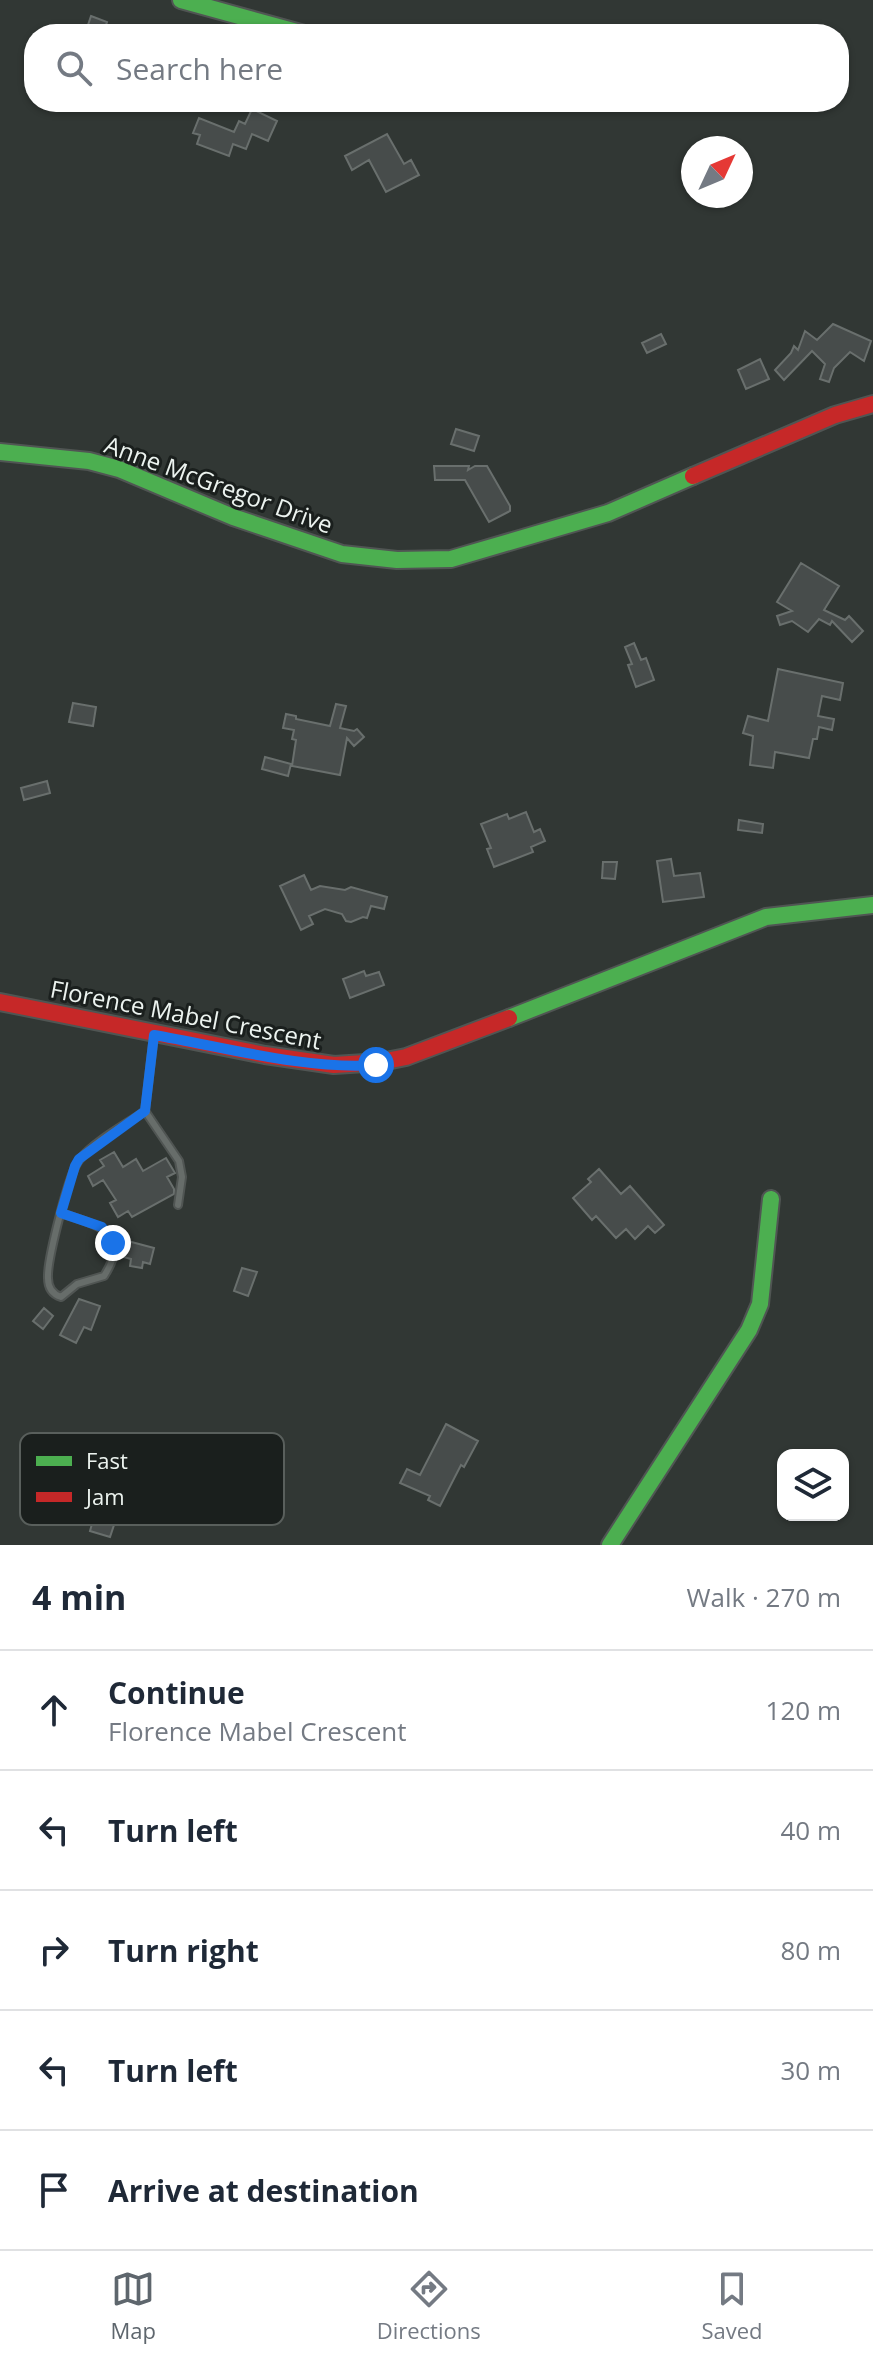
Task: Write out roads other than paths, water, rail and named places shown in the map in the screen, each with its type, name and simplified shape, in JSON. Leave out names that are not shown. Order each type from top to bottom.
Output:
[{"type":"street","points":[[181,0],[268,24]]},
{"type":"street","name":"Anne McGregor Drive","points":[[0,452],[89,461],[119,469],[233,517],[342,554],[397,560],[451,559],[608,513],[835,415],[873,404]]},
{"type":"street","name":"Florence Mabel Crescent","points":[[0,1002],[154,1035],[316,1064],[376,1065],[406,1057],[591,988],[741,925],[766,917],[873,905]]},
{"type":"street","points":[[610,1545],[749,1330],[760,1304],[771,1199]]},
{"type":"lane","points":[[154,1035],[145,1111],[179,1161],[182,1177],[178,1205]]},
{"type":"lane","points":[[61,1213],[104,1228],[113,1243],[114,1258],[104,1276],[77,1284],[61,1297],[52,1291],[47,1277],[61,1213],[75,1166],[79,1159],[145,1111]]}]
